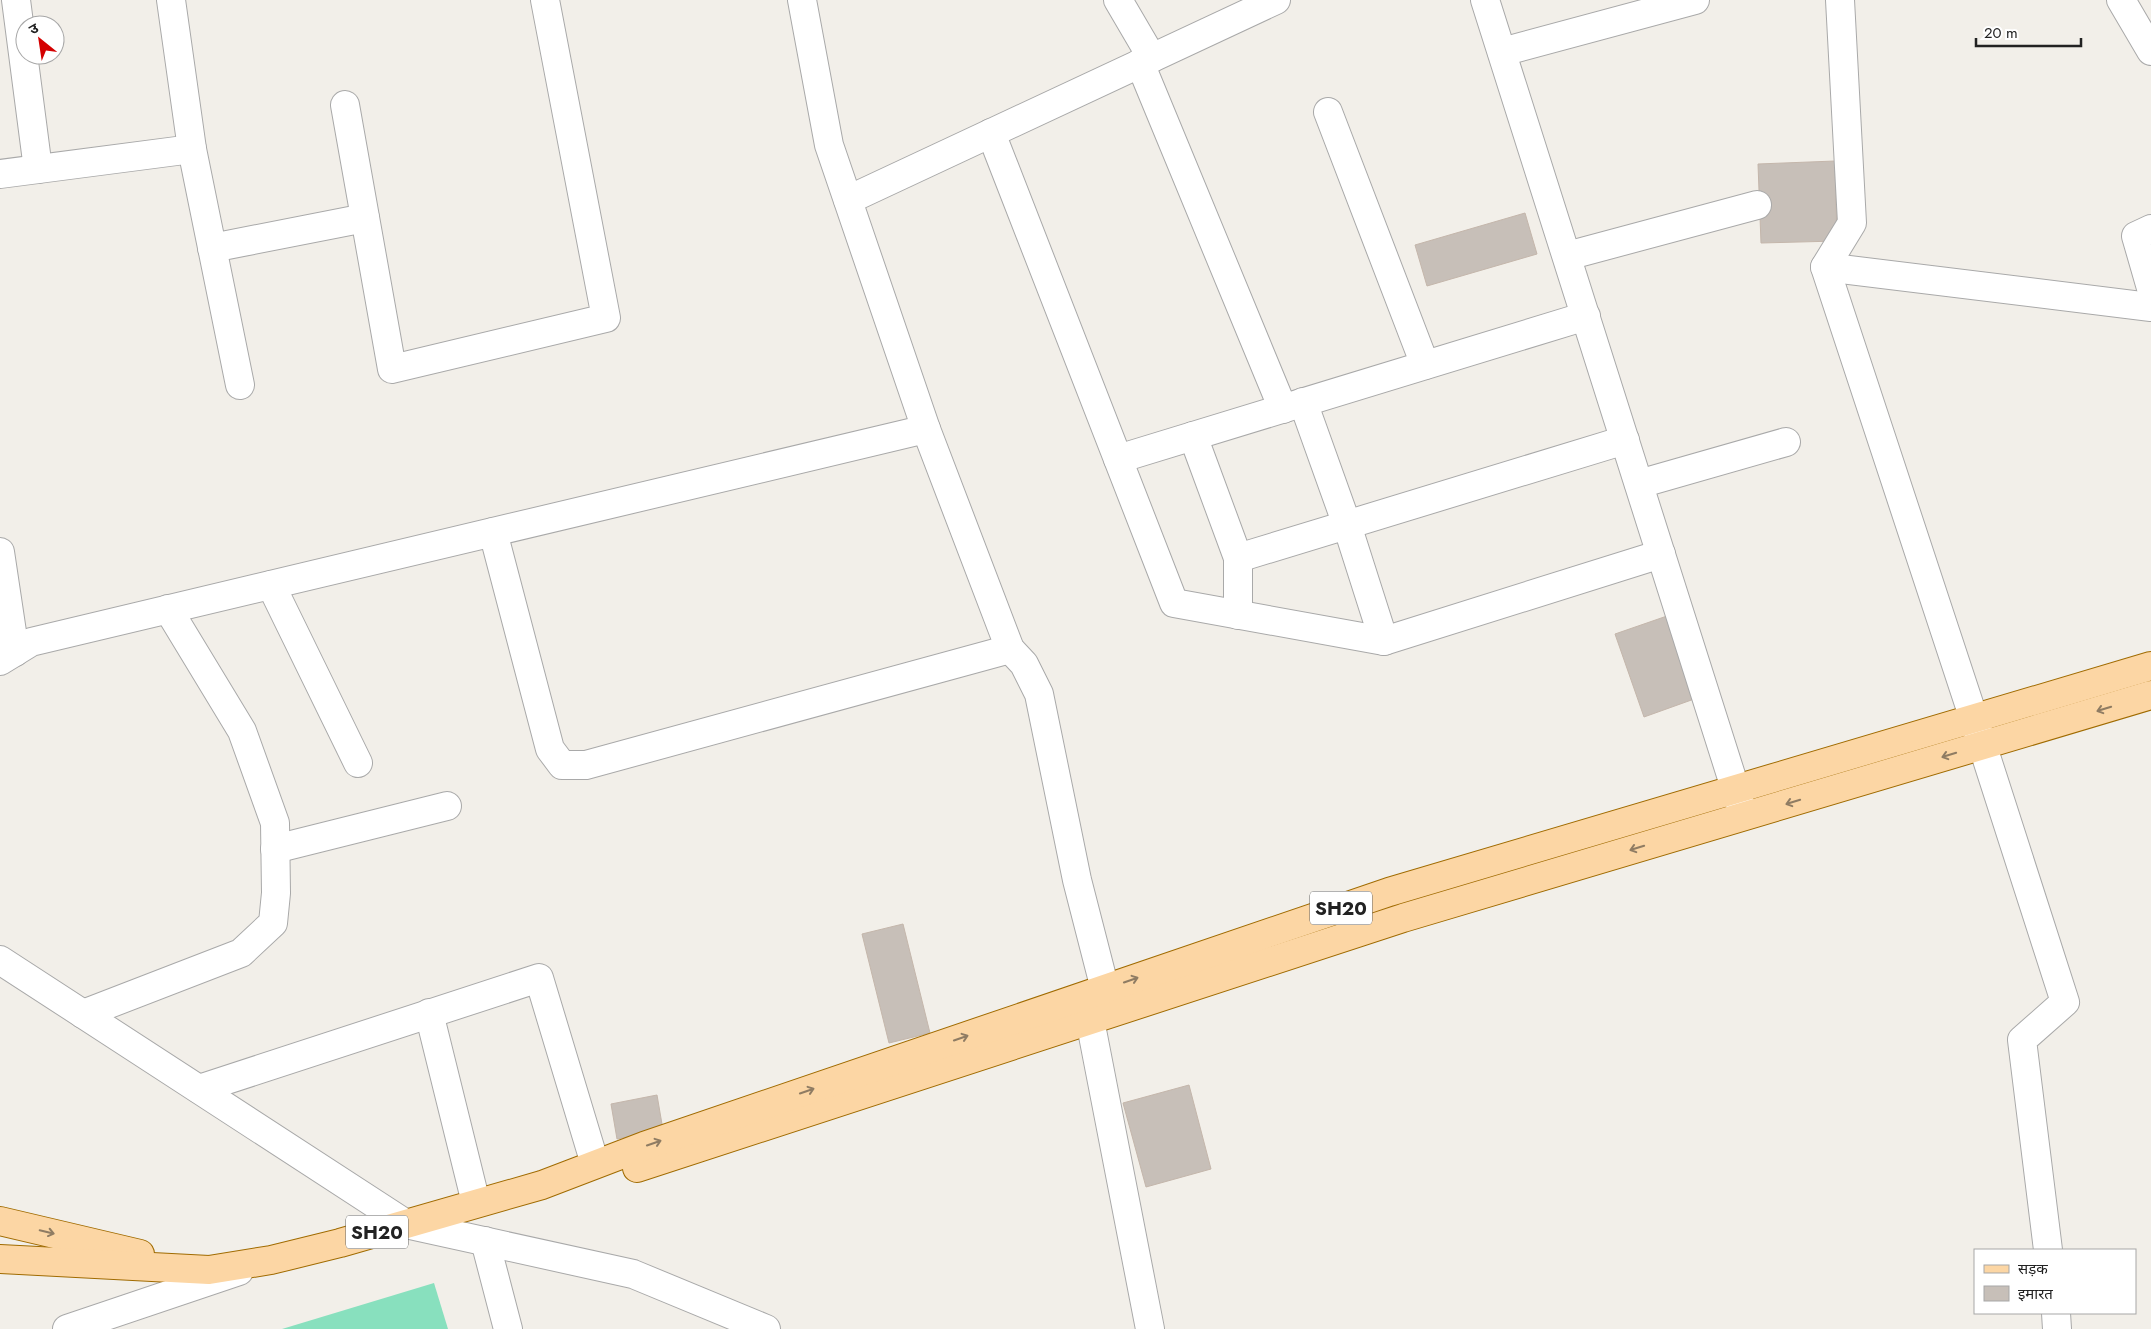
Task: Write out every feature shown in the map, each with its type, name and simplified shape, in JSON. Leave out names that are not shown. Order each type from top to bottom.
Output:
[{"type":"main road","name":"SH20","points":[[542,1185],[595,1164],[1389,892],[2151,666]]},
{"type":"main road","name":"SH20","points":[[0,1259],[209,1270],[271,1260],[542,1185],[643,1167],[1403,918],[2151,695]]},
{"type":"main road","name":"SH20","points":[[0,1221],[209,1270]]},
{"type":"street","points":[[16,0],[38,169]]},
{"type":"street","points":[[171,0],[192,149],[240,385]]},
{"type":"street","points":[[345,105],[392,369],[606,318],[545,0]]},
{"type":"street","points":[[802,0],[829,145],[926,429],[1010,649],[1024,664],[1039,694],[1077,880],[1105,989]]},
{"type":"street","points":[[1118,0],[1146,61],[1293,406],[1347,525],[1384,641]]},
{"type":"street","points":[[848,200],[1276,0]]},
{"type":"street","points":[[1485,0],[1744,816]]},
{"type":"street","points":[[1502,52],[1695,0]]},
{"type":"street","points":[[1840,0],[1852,223],[1825,267],[1983,745],[2065,1002],[2022,1040],[2048,1249]]},
{"type":"street","points":[[2121,0],[2151,50]]},
{"type":"street","points":[[1328,112],[1424,365]]},
{"type":"street","points":[[991,133],[1174,603],[1384,641],[1661,554]]},
{"type":"street","points":[[0,174],[192,149]]},
{"type":"street","points":[[1567,256],[1757,205]]},
{"type":"street","points":[[212,248],[365,218]]},
{"type":"street","points":[[2151,229],[2136,236],[2151,288]]},
{"type":"street","points":[[1825,267],[2151,307]]},
{"type":"street","points":[[1118,459],[1586,316]]},
{"type":"street","points":[[0,552],[7,657],[31,642],[926,429]]},
{"type":"street","points":[[1192,436],[1238,558],[1238,615]]},
{"type":"street","points":[[1238,558],[1625,440]]},
{"type":"street","points":[[1639,484],[1786,442]]},
{"type":"street","points":[[493,532],[550,749],[562,765],[586,765],[1010,649]]},
{"type":"street","points":[[271,585],[358,763]]},
{"type":"street","points":[[83,1014],[241,953],[273,923],[276,893],[275,823],[242,731],[168,609]]},
{"type":"street","points":[[275,849],[447,806]]},
{"type":"street","points":[[0,960],[406,1224],[633,1274],[766,1329]]},
{"type":"street","points":[[199,1089],[539,978],[595,1164]]},
{"type":"street","points":[[429,1013],[476,1203]]},
{"type":"street","points":[[1090,1020],[1150,1329]]},
{"type":"street","points":[[485,1241],[508,1329]]},
{"type":"street","points":[[68,1329],[271,1260]]},
{"type":"street","points":[[2056,1314],[2057,1329]]},
{"type":"green space","points":[[434,1283],[448,1329],[282,1329]]},
{"type":"building","points":[[1835,161],[1837,241],[1761,243],[1758,164]]},
{"type":"building","points":[[1525,213],[1537,254],[1427,286],[1415,245]]},
{"type":"building","points":[[1667,616],[1697,698],[1644,717],[1615,634]]},
{"type":"building","points":[[903,924],[930,1033],[889,1043],[862,934]]},
{"type":"building","points":[[1189,1085],[1211,1169],[1146,1187],[1123,1103]]},
{"type":"building","points":[[657,1095],[663,1130],[617,1139],[611,1104]]}]
